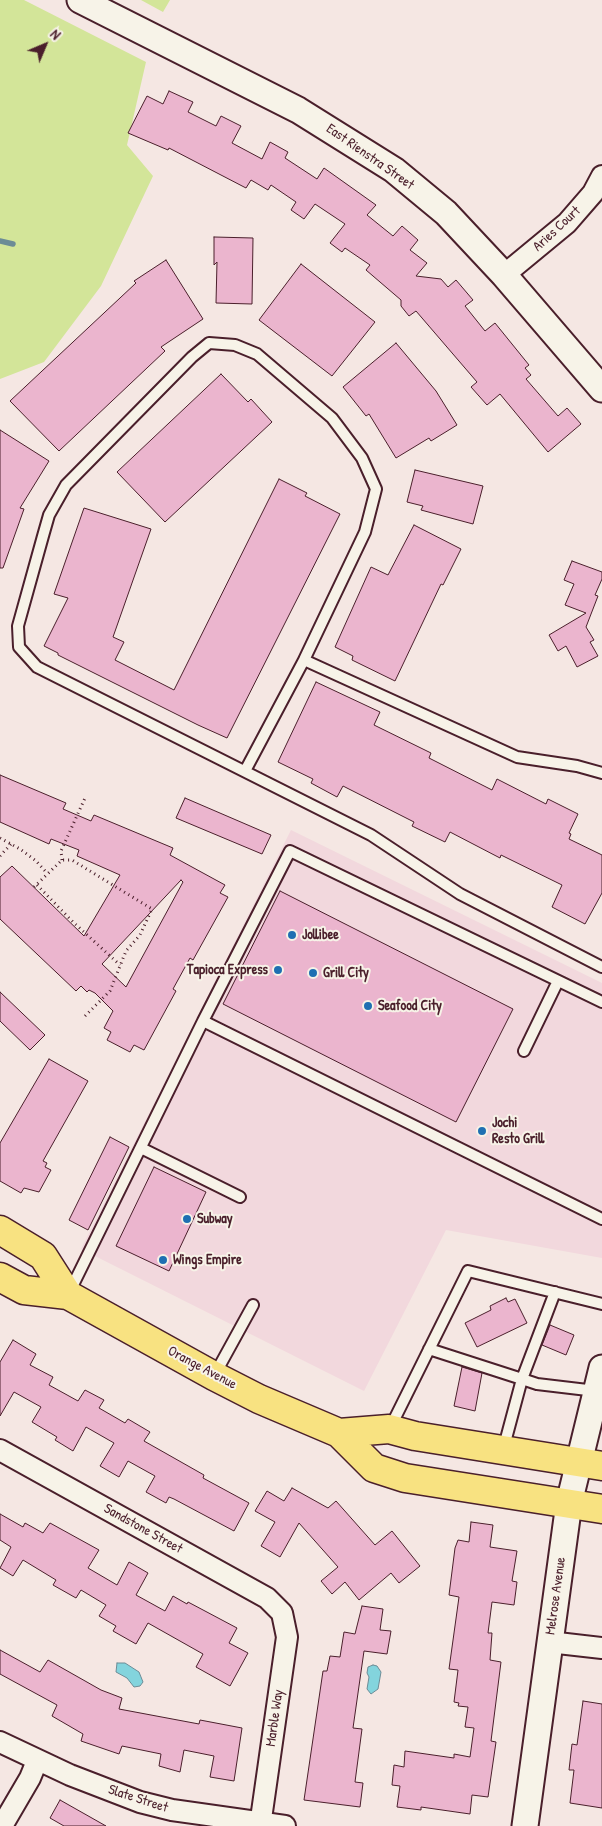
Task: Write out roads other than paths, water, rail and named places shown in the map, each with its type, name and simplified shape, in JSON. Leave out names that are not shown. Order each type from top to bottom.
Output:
[{"type":"main road","name":"Orange Avenue","points":[[0,1230],[44,1256],[68,1295]]},
{"type":"main road","name":"Orange Avenue","points":[[0,1277],[24,1290],[68,1295],[259,1399],[339,1433],[374,1468],[405,1478],[602,1508]]},
{"type":"main road","name":"Orange Avenue","points":[[339,1433],[389,1429],[415,1436],[590,1464]]},
{"type":"street","name":"East Rienstra Street","points":[[80,0],[298,110],[354,143],[394,170],[446,213],[504,275],[602,389]]},
{"type":"street","name":"Aries Court","points":[[504,275],[567,223],[594,193],[602,176]]},
{"type":"street","name":"Melrose Avenue","points":[[525,1826],[569,1503],[590,1464],[598,1391]]},
{"type":"street","name":"Sandstone Street","points":[[0,1450],[267,1598],[282,1612]]},
{"type":"street","name":"Marble Way","points":[[260,1824],[287,1636],[282,1612]]},
{"type":"street","points":[[549,1642],[602,1648]]},
{"type":"street","name":"Slate Street","points":[[0,1742],[37,1761],[140,1802],[172,1810],[260,1824],[285,1826]]},
{"type":"street","points":[[2,1826],[30,1778],[37,1761]]},
{"type":"lane","points":[[244,770],[304,660],[365,532],[376,489],[362,458],[332,418],[257,354],[235,345],[209,343],[192,357],[66,485],[49,515],[18,626],[19,647],[37,667],[371,835],[460,894],[602,967]]},
{"type":"lane","points":[[304,660],[518,757],[577,766],[602,773]]},
{"type":"lane","points":[[68,1295],[204,1020],[290,852],[602,1002]]},
{"type":"lane","points":[[524,1052],[558,981]]},
{"type":"lane","points":[[204,1020],[602,1219]]},
{"type":"lane","points":[[141,1148],[240,1197]]},
{"type":"lane","points":[[389,1429],[468,1271],[602,1304]]},
{"type":"lane","points":[[502,1450],[522,1379],[555,1292]]},
{"type":"lane","points":[[214,1376],[253,1305]]},
{"type":"lane","points":[[429,1349],[537,1384],[598,1391]]},
{"type":"water","points":[[117,1663],[125,1663],[139,1672],[143,1682],[140,1686],[134,1687],[127,1678],[116,1672]]},
{"type":"water","points":[[377,1666],[381,1672],[378,1689],[371,1694],[367,1689],[369,1677],[367,1673],[368,1667]]},
{"type":"waterway","points":[[0,241],[13,244]]},
{"type":"place","name":"Jollibee","points":[[292,935]]},
{"type":"place","name":"Tapioca Express","points":[[278,970]]},
{"type":"place","name":"Grill City","points":[[313,973]]},
{"type":"place","name":"Seafood City","points":[[368,1006]]},
{"type":"place","name":"Jochi Resto Grill","points":[[482,1131]]},
{"type":"place","name":"Subway","points":[[187,1219]]},
{"type":"place","name":"Wings Empire","points":[[163,1260]]}]
